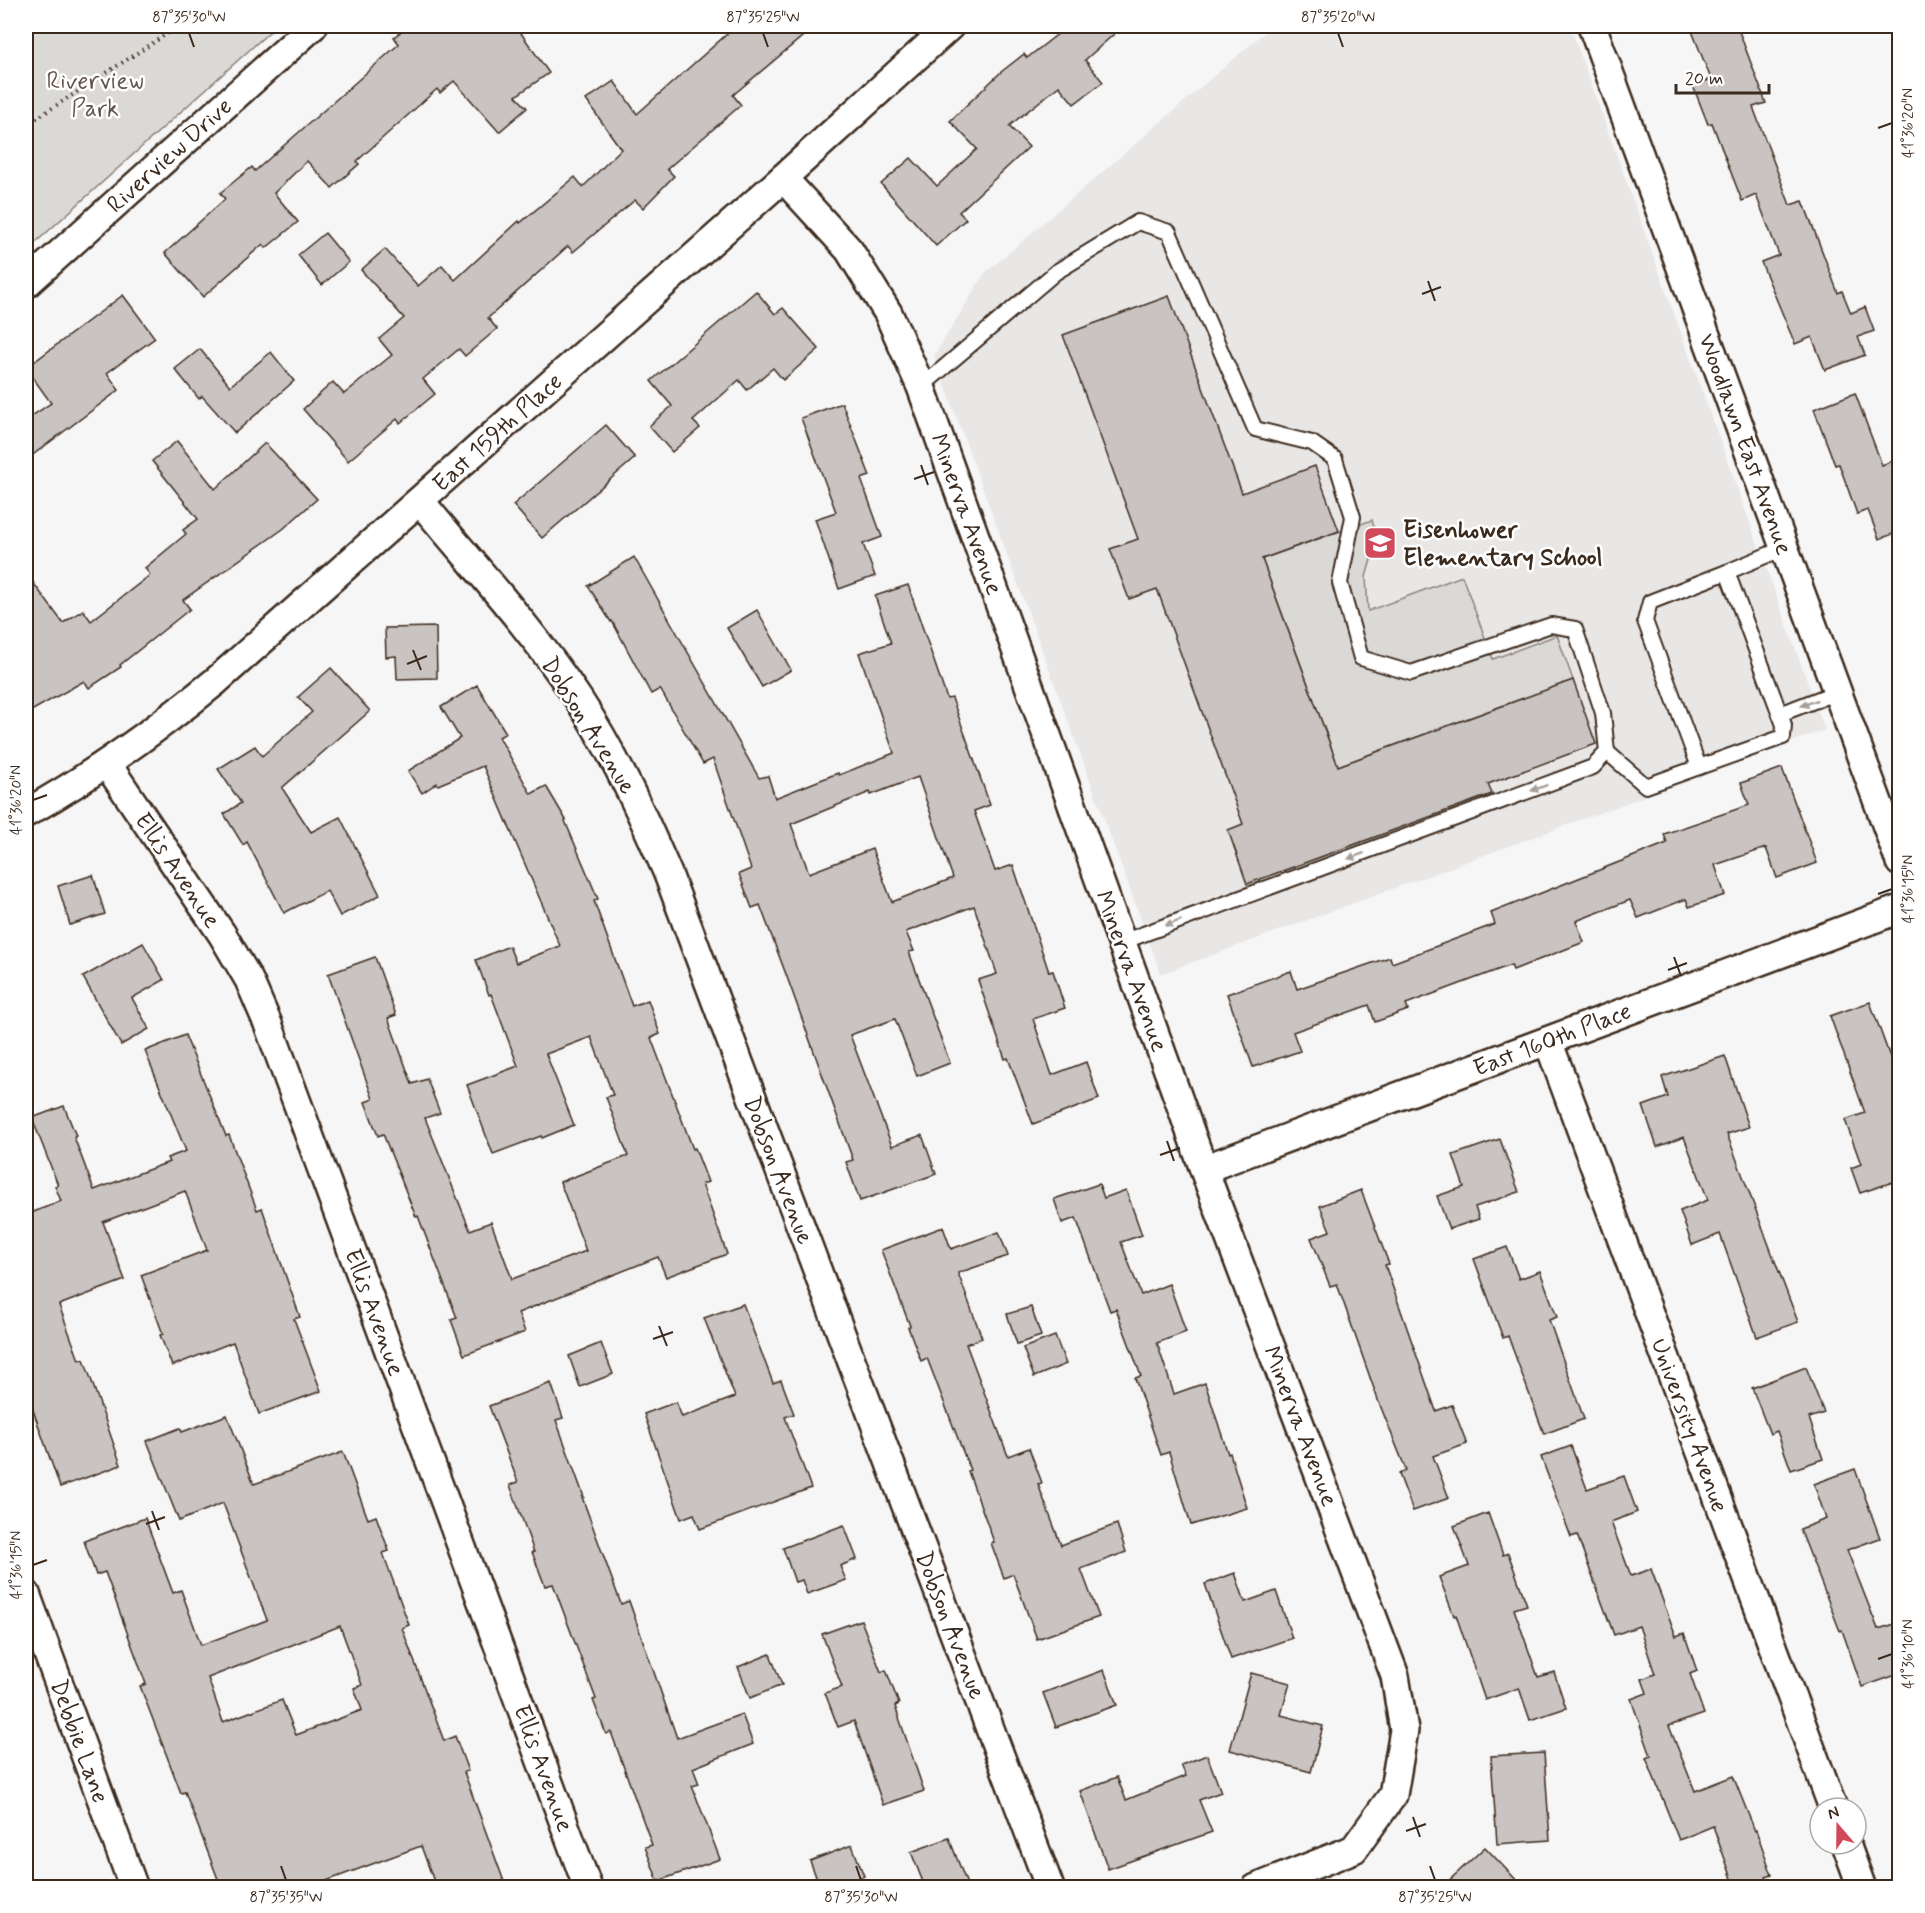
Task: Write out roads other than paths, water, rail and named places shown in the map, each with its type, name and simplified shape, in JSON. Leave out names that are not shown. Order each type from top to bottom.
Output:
[{"type":"street","name":"Riverview Drive","points":[[26,284],[313,26]]},
{"type":"street","name":"East 159th Place","points":[[26,813],[106,764],[160,726],[216,681],[783,178],[950,26]]},
{"type":"street","name":"Woodlawn East Avenue","points":[[1592,26],[1899,862]]},
{"type":"street","name":"Minerva Avenue","points":[[783,178],[849,250],[888,313],[921,387],[1204,1169],[1395,1676],[1404,1730],[1393,1795],[1354,1849],[1256,1887]]},
{"type":"street","name":"Dobson Avenue","points":[[420,501],[539,645],[579,700],[609,750],[639,808],[668,874],[1050,1887]]},
{"type":"street","name":"Ellis Avenue","points":[[106,764],[222,934],[249,980],[268,1024],[588,1887]]},
{"type":"street","name":"East 160th Place","points":[[1204,1169],[1899,909]]},
{"type":"street","name":"University Avenue","points":[[1548,1041],[1829,1796]]},
{"type":"street","name":"Debbie Lane","points":[[26,1594],[134,1887]]},
{"type":"street","points":[[1850,1856],[1862,1887]]},
{"type":"lane","points":[[921,387],[1056,272],[1138,222],[1168,232],[1255,429],[1312,443],[1335,459],[1353,517],[1340,583],[1361,658],[1411,673],[1551,624],[1575,628],[1603,713],[1607,752],[1646,786],[1783,737],[1784,725],[1727,572]]},
{"type":"lane","points":[[1700,767],[1645,621],[1650,602],[1784,548]]},
{"type":"lane","points":[[1780,714],[1837,692]]},
{"type":"lane","points":[[1122,942],[1593,767],[1607,752]]},
{"type":"place","name":"Eisenhower Elementary School","points":[[1380,543]]},
{"type":"park label","name":"Riverview Park","points":[[95,94]]}]
